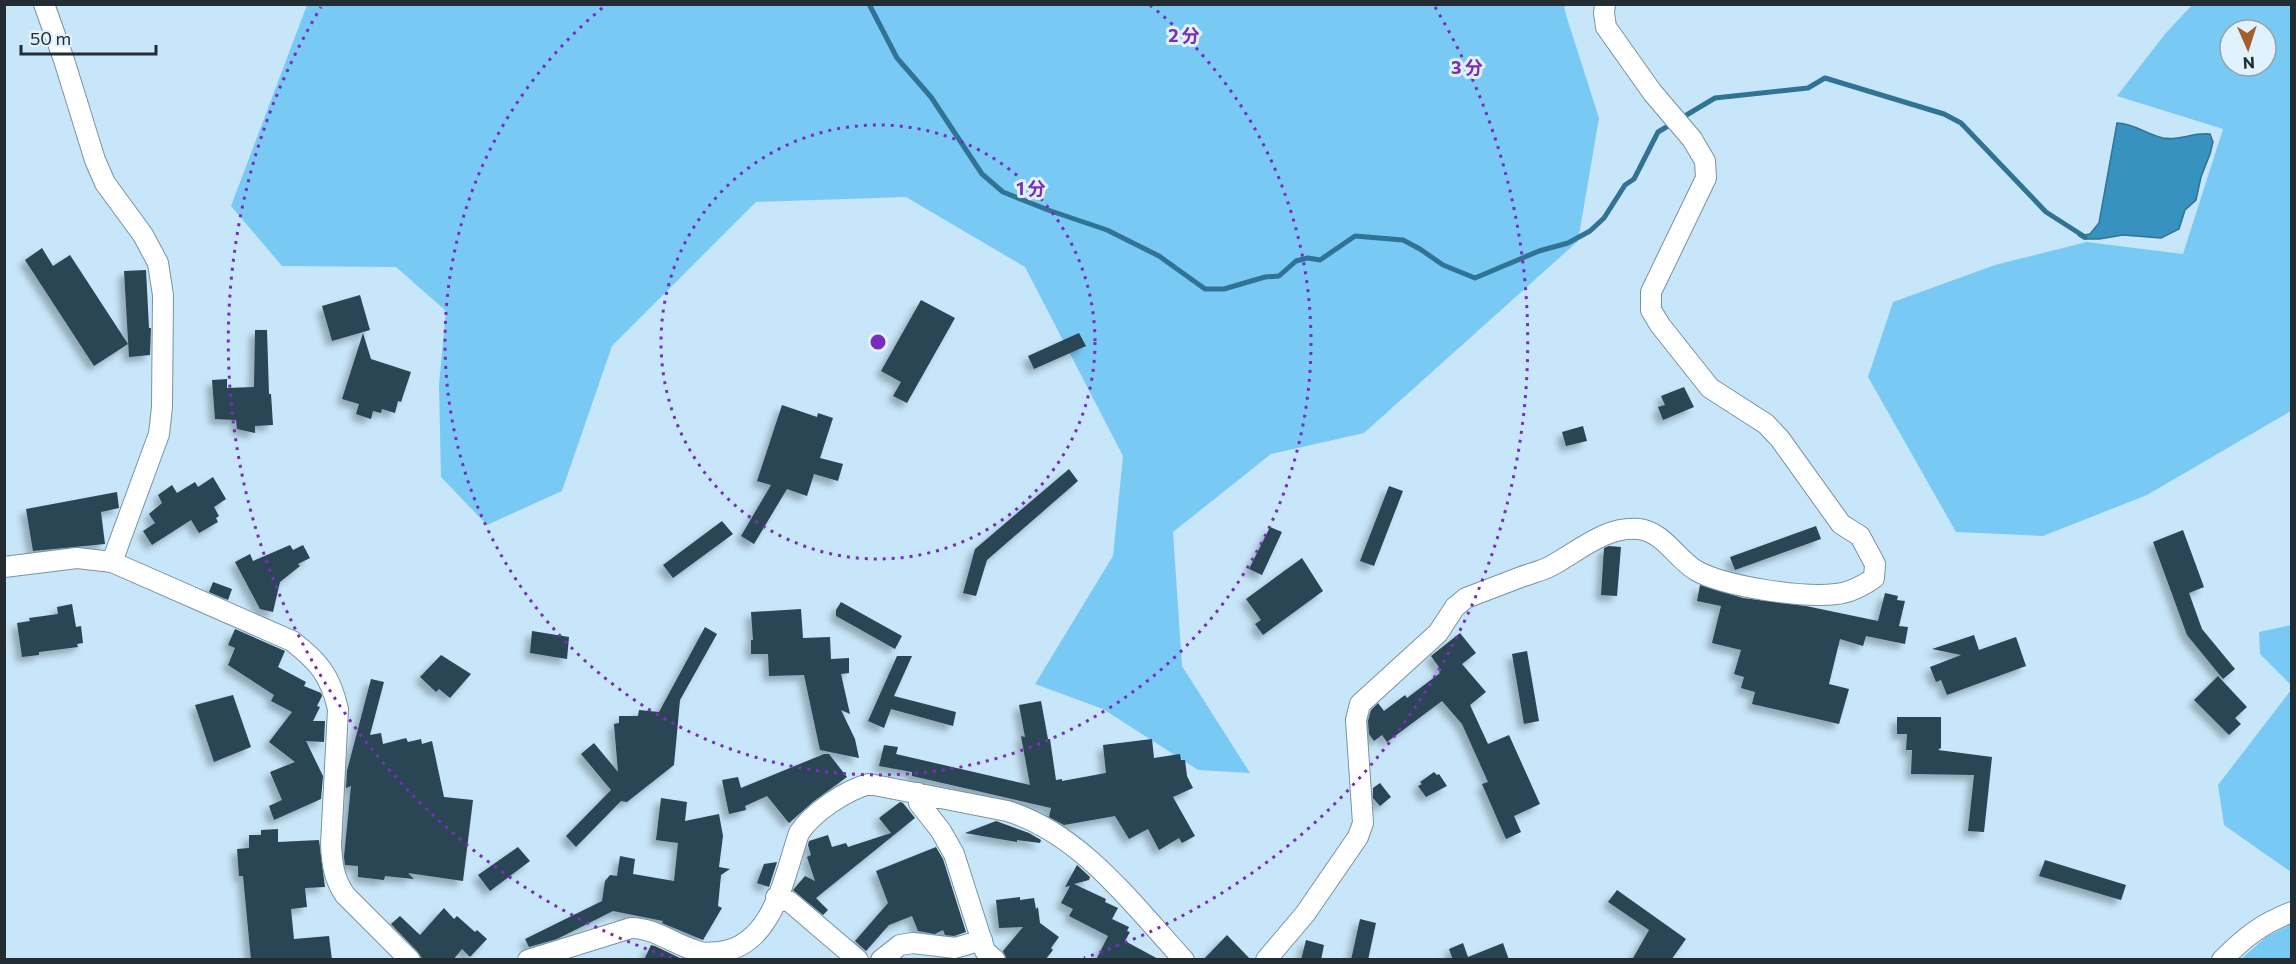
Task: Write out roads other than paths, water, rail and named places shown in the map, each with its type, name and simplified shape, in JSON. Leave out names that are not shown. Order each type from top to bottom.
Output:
[{"type":"street","points":[[44,4],[95,160],[105,183],[143,235],[158,263],[163,295],[162,407],[159,434],[112,562]]},
{"type":"street","points":[[1266,960],[1305,914],[1358,837],[1363,823],[1356,720],[1360,704],[1437,633],[1455,607],[1466,598],[1550,567],[1606,534],[1640,529],[1655,535],[1696,571],[1741,585],[1807,594],[1838,594],[1874,578],[1875,564],[1869,549],[1860,536],[1841,524],[1780,439],[1766,424],[1710,388],[1660,325],[1651,310],[1651,292],[1706,178],[1705,161],[1606,27],[1605,4]]},
{"type":"street","points":[[4,567],[78,558],[112,562],[292,641],[310,655],[324,671],[333,690],[338,709],[339,727],[331,845],[332,866],[337,883],[345,895],[410,960]]},
{"type":"street","points":[[528,960],[631,928],[643,928],[705,953],[728,951],[744,945],[760,931],[771,914],[799,833],[806,822],[854,788],[869,784],[1027,817],[1068,841],[1095,865],[1184,960]]},
{"type":"street","points":[[918,793],[919,803],[941,831],[954,854],[986,951],[995,960]]},
{"type":"street","points":[[776,897],[790,902],[858,960]]},
{"type":"street","points":[[2222,960],[2245,937],[2267,922],[2292,912]]},
{"type":"street","points":[[881,960],[900,945],[913,943],[955,948],[982,940]]},
{"type":"waterway","points":[[869,4],[897,58],[931,97],[982,174],[1003,192],[1107,230],[1159,256],[1205,289],[1224,289],[1265,277],[1279,276],[1296,261],[1308,258],[1320,260],[1355,236],[1403,240],[1443,265],[1475,278],[1539,251],[1568,243],[1590,231],[1604,218],[1625,185],[1634,179],[1658,132],[1715,98],[1808,88],[1825,78],[1944,114],[1961,123],[2046,212],[2085,237]]}]
